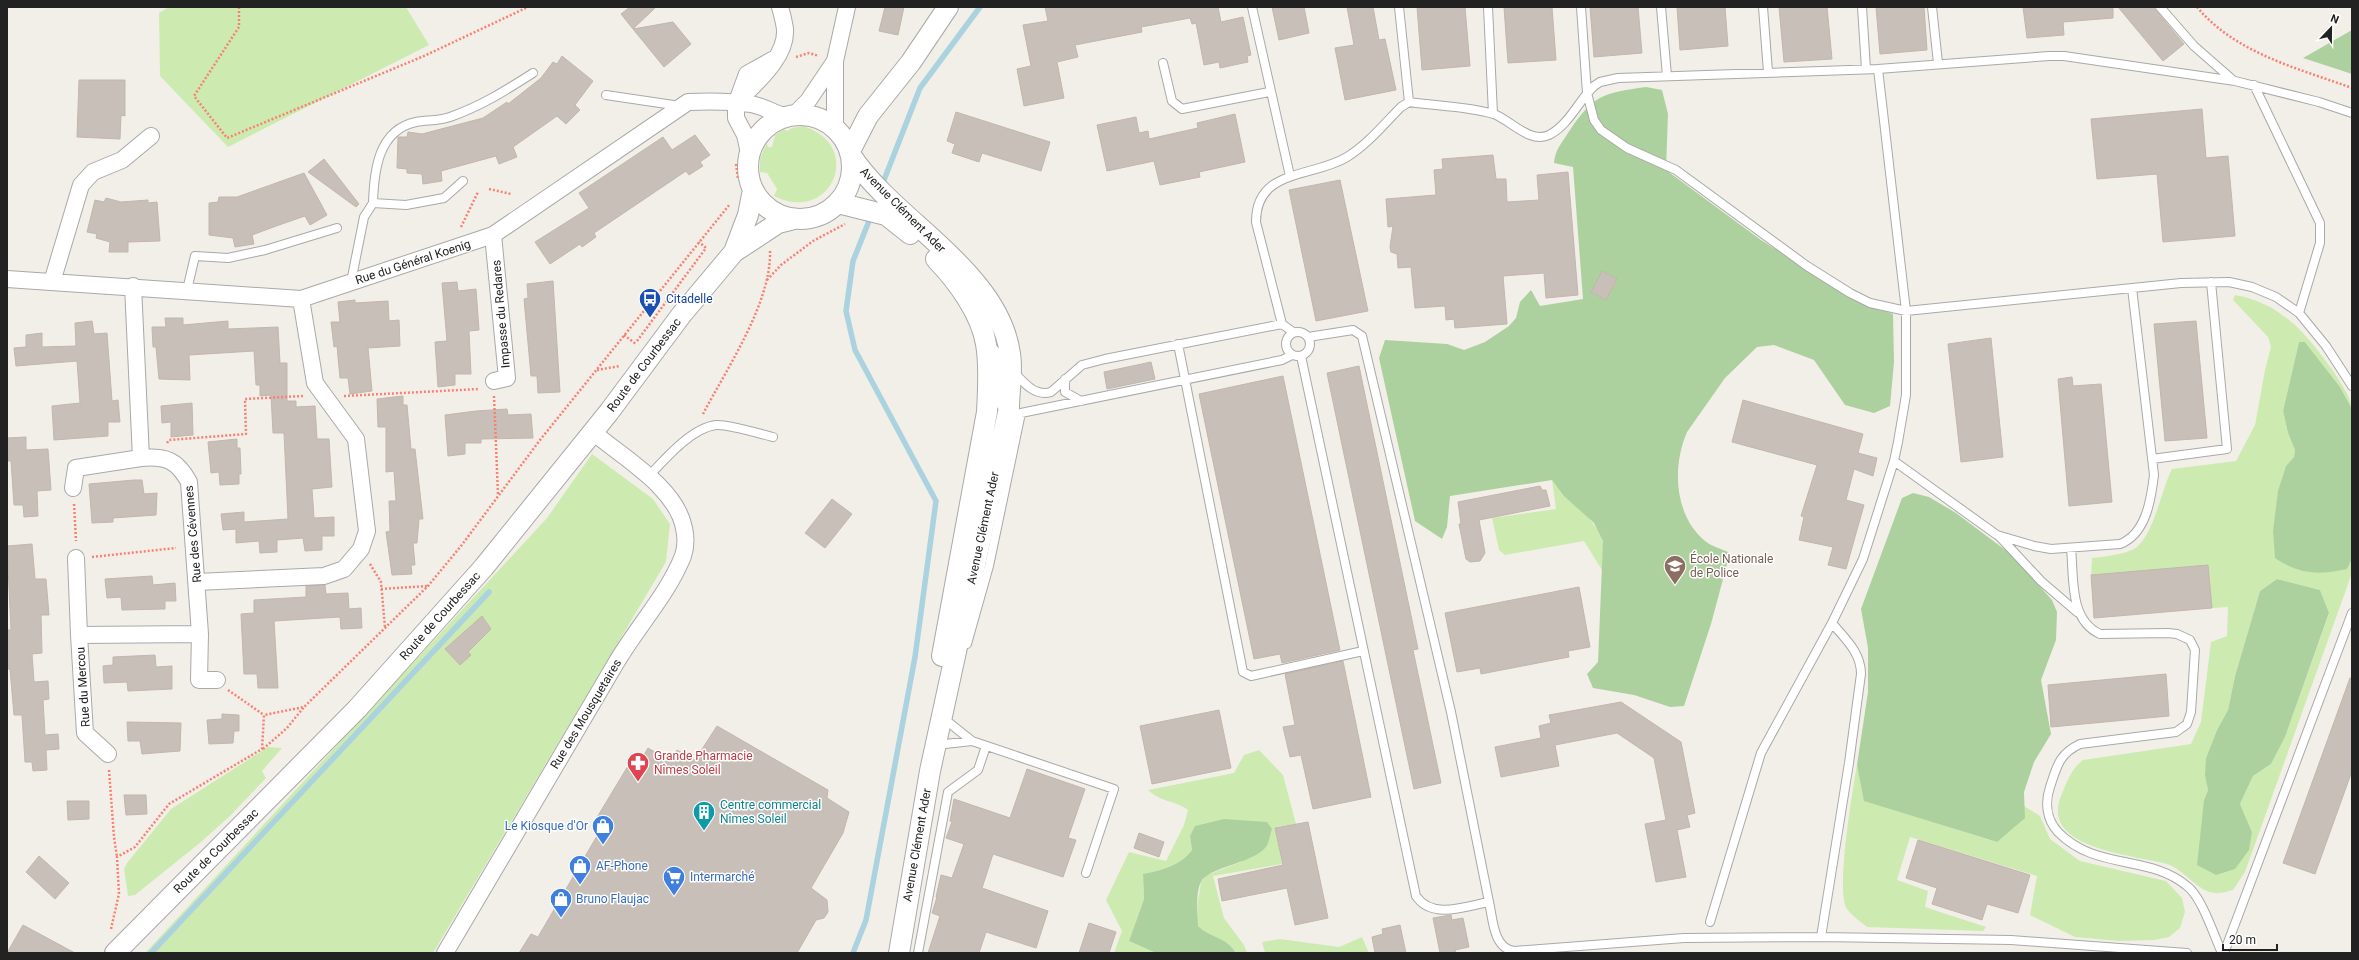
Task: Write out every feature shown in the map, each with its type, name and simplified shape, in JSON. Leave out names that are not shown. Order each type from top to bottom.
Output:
[{"type":"street","points":[[780,7],[785,30],[780,50],[774,59],[747,74],[736,104],[736,118],[745,135],[743,154],[748,178],[745,186],[763,204],[777,214],[794,219],[810,218],[826,213],[838,203],[848,189],[852,174],[851,154],[868,116],[911,62],[948,7]]},
{"type":"street","points":[[836,129],[836,60],[847,7]]},
{"type":"street","points":[[743,154],[768,124],[789,115],[808,102],[836,60]]},
{"type":"street","name":"Rue du Général Koenig","points":[[7,279],[133,286],[301,299],[493,235],[688,102],[717,101],[736,104],[752,104],[789,115]]},
{"type":"street","points":[[789,115],[809,115],[823,119],[836,129],[851,154]]},
{"type":"street","points":[[836,129],[868,116]]},
{"type":"street","points":[[52,282],[80,185],[93,172],[122,160],[151,136]]},
{"type":"street","name":"Avenue Clément Ader","points":[[851,154],[870,180],[969,276],[996,313],[1010,354],[1010,368],[1015,411],[949,684],[936,745],[899,953]]},
{"type":"street","name":"Route de Courbessac","points":[[734,252],[748,215],[745,186]]},
{"type":"street","name":"Avenue Clément Ader","points":[[838,203],[886,215],[918,241],[945,269],[966,298],[976,315],[986,343],[989,374],[987,412],[895,921],[887,953]]},
{"type":"street","name":"Route de Courbessac","points":[[115,953],[357,709],[484,567],[593,432],[682,314],[734,252],[778,223],[794,219]]},
{"type":"street","name":"Impasse du Redares","points":[[493,235],[507,378],[494,381]]},
{"type":"street","points":[[133,286],[141,458]]},
{"type":"street","points":[[197,582],[324,576],[344,569],[361,549],[366,531],[356,439],[315,383],[301,299]]},
{"type":"street","name":"Rue des Mousquetaires","points":[[445,953],[628,643],[665,589],[683,555],[686,542],[680,514],[662,488],[593,432]]},
{"type":"street","name":"Rue des Cévennes","points":[[73,488],[76,468],[141,458],[165,459],[181,468],[190,482],[200,634],[199,680],[217,680]]},
{"type":"street","points":[[76,558],[79,635]]},
{"type":"street","name":"Rue du Mercou","points":[[108,754],[85,733],[79,635],[200,634]]},
{"type":"lane","points":[[1252,7],[1290,176]]},
{"type":"lane","points":[[1398,7],[1409,102]]},
{"type":"lane","points":[[1488,7],[1493,114]]},
{"type":"lane","points":[[1581,7],[1587,93],[1594,120],[1602,130],[1627,148],[1676,170],[1807,266],[1850,292],[1870,302],[1906,312],[2181,283],[2229,282],[2252,286],[2276,297],[2299,313],[2326,346],[2352,386]]},
{"type":"lane","points":[[1661,7],[1667,76]]},
{"type":"lane","points":[[1763,7],[1768,72]]},
{"type":"lane","points":[[1862,7],[1866,69]]},
{"type":"lane","points":[[1932,7],[1938,63]]},
{"type":"lane","points":[[2160,7],[2194,46],[2235,81]]},
{"type":"lane","points":[[2187,953],[2011,940],[1821,936],[1684,938],[1514,952],[1508,950],[1500,943],[1489,902],[1451,712],[1362,336],[1353,330],[1308,336],[1301,332],[1293,332],[1282,324],[1258,230],[1256,208],[1268,190],[1290,176],[1345,158],[1367,141],[1401,107],[1409,102],[1493,114],[1531,135],[1548,135],[1578,107],[1587,93],[1600,82],[1618,78],[1878,69],[1938,63],[2064,56],[2235,81],[2319,102],[2352,113]]},
{"type":"lane","points":[[1163,63],[1172,101],[1182,109],[1270,92]]},
{"type":"lane","points":[[1710,922],[1761,753],[1832,623],[1863,559],[1894,461],[1906,396],[1906,312],[1878,69]]},
{"type":"lane","points":[[351,282],[364,217],[373,203],[374,176],[382,150],[395,131],[415,122],[447,118],[482,105],[533,73]]},
{"type":"lane","points":[[2254,85],[2320,223],[2320,243],[2299,313]]},
{"type":"lane","points":[[606,95],[682,106]]},
{"type":"lane","points":[[373,203],[406,205],[444,198],[463,181]]},
{"type":"lane","points":[[187,290],[195,256],[228,258],[265,250],[337,228]]},
{"type":"lane","points":[[2152,459],[2227,449],[2211,282]]},
{"type":"lane","points":[[1997,535],[2034,546],[2051,549],[2120,544],[2130,540],[2138,531],[2152,495],[2154,475],[2132,288]]},
{"type":"lane","points":[[1010,368],[1026,385],[1038,393],[1051,392],[1082,365],[1178,344],[1282,324]]},
{"type":"lane","points":[[1293,332],[1286,341],[1287,349],[1296,355],[1363,651],[1416,896],[1425,906],[1441,910],[1489,902]]},
{"type":"lane","points":[[986,343],[996,351],[1001,371],[998,397],[1001,406],[1015,411],[1081,401],[1282,360],[1309,348],[1308,336]]},
{"type":"lane","points":[[1178,344],[1243,672],[1251,676],[1363,651]]},
{"type":"lane","points":[[1065,379],[1065,392],[1081,401]]},
{"type":"lane","points":[[648,477],[670,452],[692,435],[716,426],[773,437]]},
{"type":"lane","points":[[1894,461],[1997,535],[2041,581],[2077,612],[2089,629],[2100,634],[2168,633],[2177,634],[2190,640],[2195,650],[2191,712],[2187,724],[2176,732],[2080,744],[2067,750],[2059,760],[2047,796],[2048,818],[2068,842],[2085,852],[2161,871],[2175,877],[2189,887],[2223,953]]},
{"type":"lane","points":[[2071,548],[2077,612]]},
{"type":"lane","points":[[2223,953],[2352,613]]},
{"type":"lane","points":[[1821,936],[1849,763],[1861,674],[1861,665],[1858,656],[1832,623]]},
{"type":"lane","points":[[942,717],[972,741],[1114,789],[1086,873]]},
{"type":"lane","points":[[936,745],[972,741]]},
{"type":"lane","points":[[918,953],[948,792],[978,770],[986,746]]},
{"type":"path","points":[[239,7],[239,26],[194,96],[227,138],[424,56],[528,7]]},
{"type":"path","points":[[2197,7],[2208,20],[2250,50],[2352,88]]},
{"type":"path","points":[[774,59],[809,53],[836,60]]},
{"type":"path","points":[[743,154],[736,163],[745,186]]},
{"type":"path","points":[[489,190],[511,194]]},
{"type":"path","points":[[460,230],[478,192]]},
{"type":"path","points":[[117,857],[135,847],[169,804],[262,749],[287,728],[304,707],[428,586],[540,440],[732,202]]},
{"type":"path","points":[[766,281],[781,265],[813,241],[838,229],[849,220]]},
{"type":"path","points":[[634,351],[638,336],[706,248],[699,242]]},
{"type":"path","points":[[692,435],[760,305],[770,258],[768,247]]},
{"type":"path","points":[[624,335],[636,344]]},
{"type":"path","points":[[596,370],[622,366]]},
{"type":"path","points":[[494,381],[498,496]]},
{"type":"path","points":[[74,504],[76,558],[194,546]]},
{"type":"path","points":[[361,549],[381,582],[385,628]]},
{"type":"path","points":[[381,589],[428,586]]},
{"type":"path","points":[[217,680],[234,697],[264,715],[304,707]]},
{"type":"path","points":[[262,749],[264,715]]},
{"type":"path","points":[[108,754],[119,894],[110,931]]},
{"type":"green space","points":[[169,7],[406,7],[429,45],[228,147],[160,76],[159,13]]},
{"type":"green space","points":[[2352,30],[2352,74],[2303,58]]},
{"type":"green space","points":[[1646,87],[1662,90],[1668,114],[1666,170],[1761,240],[1855,299],[1893,314],[1894,362],[1890,406],[1874,413],[1845,405],[1814,360],[1774,345],[1757,347],[1725,378],[1687,432],[1679,460],[1679,490],[1682,504],[1687,518],[1705,541],[1730,553],[1711,624],[1684,706],[1670,707],[1634,695],[1593,688],[1587,674],[1598,662],[1603,541],[1594,523],[1564,496],[1552,480],[1450,496],[1447,527],[1442,539],[1415,521],[1379,358],[1385,340],[1447,344],[1464,350],[1485,342],[1509,326],[1516,318],[1520,302],[1531,290],[1540,306],[1583,299],[1573,167],[1554,163],[1556,154],[1577,120],[1592,103],[1609,94],[1619,91]]},
{"type":"green space","points":[[803,126],[822,136],[833,149],[836,164],[834,179],[825,192],[812,200],[794,202],[774,196],[777,189],[767,173],[760,172],[760,158],[767,143],[768,147],[772,147],[775,135],[784,129],[787,131],[792,128]]},
{"type":"green space","points":[[2235,295],[2258,302],[2272,308],[2295,325],[2307,337],[2331,368],[2346,391],[2352,409],[2340,387],[2305,342],[2299,342],[2283,411],[2288,433],[2295,450],[2294,457],[2286,466],[2347,569],[2352,559],[2352,573],[2245,872],[2233,890],[2217,893],[2209,892],[2203,889],[2180,871],[2167,864],[2114,853],[2076,838],[2064,828],[2058,814],[2061,796],[2067,781],[2075,767],[2083,760],[2191,744],[2201,722],[2211,642],[2227,636],[2228,607],[2212,608],[2208,565],[2091,577],[2092,558],[2125,552],[2134,549],[2141,543],[2152,524],[2172,469],[2236,461],[2255,425],[2265,370],[2271,347],[2268,337],[2233,300]],"holes":[[[2277,579],[2320,590],[2329,614],[2285,737],[2271,764],[2253,776],[2240,804],[2252,832],[2204,800],[2208,790],[2206,758],[2217,730],[2228,710],[2235,676],[2260,591]]]},
{"type":"green space","points":[[2299,342],[2305,342],[2340,387],[2352,409],[2352,559],[2347,569],[2318,573],[2301,571],[2284,564],[2275,558],[2273,531],[2278,491],[2286,466],[2294,457],[2295,450],[2288,433],[2283,411]]},
{"type":"green space","points":[[592,454],[653,499],[670,524],[666,562],[433,953],[145,953],[547,518]]},
{"type":"green space","points":[[1552,480],[1590,519],[1601,535],[1603,542],[1602,570],[1584,541],[1505,555],[1499,550],[1492,518],[1556,509]]},
{"type":"green space","points":[[1913,493],[1929,497],[1956,513],[2012,555],[2052,600],[2057,612],[2056,640],[2041,680],[2051,734],[2034,762],[2024,792],[2025,818],[1997,842],[1864,801],[1857,765],[1868,692],[1868,648],[1861,609],[1902,498]]},
{"type":"green space","points":[[2277,579],[2320,590],[2329,613],[2285,737],[2271,764],[2253,776],[2240,804],[2252,832],[2249,850],[2235,869],[2216,875],[2197,865],[2204,800],[2208,790],[2205,775],[2206,758],[2217,730],[2228,710],[2235,676],[2260,591]]},
{"type":"green space","points":[[268,747],[282,748],[262,771],[266,778],[230,816],[201,842],[135,895],[128,896],[124,869],[127,863],[171,809]]},
{"type":"green space","points":[[1259,750],[1283,775],[1296,824],[1276,827],[1282,864],[1213,876],[1224,918],[1244,945],[1247,953],[1236,953],[1228,944],[1198,926],[1198,901],[1201,882],[1207,875],[1241,862],[1267,822],[1246,822],[1190,836],[1192,850],[1182,860],[1164,869],[1143,874],[1144,899],[1129,941],[1156,953],[1114,953],[1122,931],[1106,900],[1129,852],[1166,861],[1184,825],[1188,810],[1178,804],[1164,800],[1148,790],[1234,773],[1244,755]]},
{"type":"green space","points":[[1857,765],[1866,801],[1996,842],[2024,818],[2024,806],[2040,816],[2050,839],[2080,861],[2166,881],[2182,898],[2185,912],[2180,928],[2169,937],[2154,940],[2119,941],[2075,937],[2030,915],[2037,876],[1910,837],[1897,880],[1928,891],[1925,907],[1986,927],[1983,931],[1867,927],[1847,909],[1844,899],[1843,883],[1846,840]]},
{"type":"green space","points":[[1224,819],[1267,822],[1272,829],[1266,847],[1259,853],[1251,858],[1212,873],[1205,877],[1199,887],[1197,898],[1198,926],[1228,944],[1236,953],[1156,953],[1129,941],[1144,899],[1143,874],[1157,871],[1176,864],[1182,860],[1192,850],[1190,836],[1195,826]]},
{"type":"green space","points":[[1362,937],[1369,953],[1265,953],[1262,942],[1280,939],[1339,947]]},
{"type":"building","points":[[630,7],[656,7],[633,29],[621,14]]},
{"type":"building","points":[[885,7],[904,7],[898,35],[879,31]]},
{"type":"building","points":[[1045,7],[1218,7],[1221,22],[1243,17],[1251,55],[1247,56],[1248,62],[1220,68],[1219,62],[1204,65],[1196,23],[1192,24],[1190,18],[1141,27],[1142,32],[1075,45],[1078,57],[1057,62],[1064,98],[1024,106],[1017,69],[1031,66],[1023,25],[1048,21]]},
{"type":"building","points":[[1272,7],[1304,7],[1309,33],[1279,40]]},
{"type":"building","points":[[1347,7],[1373,7],[1379,40],[1385,39],[1396,90],[1345,100],[1335,48],[1354,45]]},
{"type":"building","points":[[1417,7],[1465,7],[1470,66],[1422,70]]},
{"type":"building","points":[[1504,7],[1552,7],[1556,60],[1508,63]]},
{"type":"building","points":[[1590,7],[1638,7],[1642,53],[1594,57]]},
{"type":"building","points":[[1677,7],[1725,7],[1728,46],[1680,50]]},
{"type":"building","points":[[1779,7],[1827,7],[1832,59],[1784,62]]},
{"type":"building","points":[[1876,7],[1924,7],[1927,50],[1880,54]]},
{"type":"building","points":[[2023,7],[2113,7],[2113,18],[2063,22],[2064,35],[2027,38]]},
{"type":"building","points":[[2118,7],[2153,7],[2184,44],[2163,61]]},
{"type":"building","points":[[673,22],[691,44],[664,67],[633,29]]},
{"type":"building","points":[[562,56],[593,81],[575,105],[580,110],[566,124],[557,116],[513,147],[517,157],[499,164],[496,156],[441,171],[442,181],[423,184],[422,174],[407,173],[407,169],[397,168],[398,137],[407,137],[408,132],[422,134],[483,118],[507,102],[508,104],[541,78],[553,62],[557,64]]},
{"type":"building","points":[[79,80],[125,80],[125,116],[121,115],[120,139],[77,137]]},
{"type":"building","points":[[2202,109],[2206,158],[2228,156],[2235,236],[2163,242],[2157,174],[2097,179],[2091,119]]},
{"type":"building","points":[[956,112],[1050,142],[1041,171],[982,153],[979,162],[952,153],[955,144],[947,141]]},
{"type":"building","points":[[1235,114],[1245,162],[1199,172],[1200,177],[1160,185],[1154,161],[1107,171],[1097,125],[1136,117],[1139,133],[1148,131],[1149,139],[1198,128],[1197,123]]},
{"type":"building","points":[[695,135],[710,155],[700,162],[703,166],[689,175],[686,171],[594,233],[596,237],[582,247],[580,244],[550,264],[535,242],[589,208],[579,193],[663,137],[672,150]]},
{"type":"building","points":[[1493,155],[1496,179],[1506,179],[1507,202],[1539,200],[1537,175],[1568,172],[1578,295],[1546,298],[1544,273],[1503,276],[1507,324],[1455,328],[1454,319],[1446,320],[1445,306],[1415,308],[1411,267],[1398,268],[1397,254],[1391,252],[1390,247],[1393,226],[1388,227],[1386,199],[1436,195],[1434,170],[1443,169],[1442,159]]},
{"type":"building","points":[[324,159],[359,204],[356,207],[308,172]]},
{"type":"building","points":[[304,173],[327,215],[310,225],[305,216],[252,235],[254,244],[235,247],[233,238],[209,235],[209,203],[218,202],[219,197],[237,197]]},
{"type":"building","points":[[1340,180],[1368,311],[1316,321],[1289,190]]},
{"type":"building","points":[[106,198],[121,202],[148,200],[148,203],[157,202],[160,241],[128,242],[128,252],[109,252],[110,242],[96,238],[97,234],[87,232],[95,200],[104,202]]},
{"type":"building","points":[[1602,271],[1617,279],[1606,300],[1591,292]]},
{"type":"building","points":[[553,281],[560,392],[538,393],[537,376],[531,376],[524,299],[528,298],[527,284]]},
{"type":"building","points":[[457,282],[458,291],[476,289],[479,330],[469,331],[471,374],[455,374],[455,385],[438,387],[435,342],[447,341],[442,283]]},
{"type":"building","points":[[355,300],[355,303],[388,301],[389,321],[399,320],[400,346],[368,348],[372,391],[350,394],[348,378],[340,378],[337,346],[334,347],[331,322],[340,322],[338,302]]},
{"type":"building","points":[[165,318],[183,318],[183,325],[228,321],[228,329],[278,327],[280,363],[287,363],[287,401],[296,401],[296,407],[315,406],[317,439],[329,439],[332,487],[312,489],[314,518],[334,517],[334,536],[322,536],[322,550],[305,551],[303,538],[277,540],[277,552],[260,553],[259,541],[236,543],[236,529],[223,530],[221,514],[244,512],[244,522],[288,519],[284,433],[273,433],[271,395],[260,396],[260,385],[256,385],[254,351],[189,355],[190,380],[159,379],[156,347],[153,347],[152,327],[166,327]]},
{"type":"building","points":[[92,321],[94,334],[107,333],[112,401],[118,400],[120,422],[108,422],[108,436],[54,440],[52,406],[80,403],[77,361],[16,366],[14,348],[26,347],[26,335],[42,333],[42,347],[76,346],[75,323]]},
{"type":"building","points":[[2196,321],[2207,438],[2165,441],[2154,324]]},
{"type":"building","points":[[1991,338],[2003,457],[1961,462],[1948,344]]},
{"type":"building","points":[[1151,362],[1155,379],[1107,389],[1104,372]]},
{"type":"building","points":[[1359,366],[1418,649],[1413,650],[1441,783],[1414,789],[1327,373]]},
{"type":"building","points":[[1283,376],[1340,650],[1282,663],[1280,654],[1254,659],[1199,394]]},
{"type":"building","points":[[2072,377],[2073,386],[2101,384],[2112,502],[2069,506],[2058,379]]},
{"type":"building","points":[[403,396],[403,405],[407,405],[411,449],[415,449],[423,519],[419,519],[417,543],[413,543],[415,565],[411,565],[412,574],[392,575],[386,532],[390,531],[389,501],[396,501],[394,471],[386,472],[386,427],[378,427],[377,399]]},
{"type":"building","points":[[1743,400],[1863,434],[1858,453],[1877,458],[1873,476],[1854,469],[1846,500],[1864,505],[1846,569],[1828,565],[1833,547],[1799,540],[1804,517],[1801,516],[1817,465],[1732,442]]},
{"type":"building","points":[[192,403],[193,435],[171,437],[171,422],[162,423],[161,406]]},
{"type":"building","points":[[507,409],[508,415],[531,414],[533,438],[481,439],[481,443],[465,443],[465,454],[448,456],[445,415]]},
{"type":"building","points":[[26,437],[26,450],[48,449],[51,490],[37,491],[38,516],[24,517],[23,505],[14,505],[11,461],[8,461],[7,438]]},
{"type":"building","points":[[237,439],[237,448],[240,448],[241,474],[239,474],[239,484],[220,485],[219,472],[211,473],[208,442]]},
{"type":"building","points":[[142,480],[144,494],[157,493],[156,515],[113,518],[113,522],[92,523],[89,484]]},
{"type":"building","points":[[1540,486],[1542,490],[1546,490],[1550,506],[1479,520],[1485,553],[1480,561],[1470,562],[1466,559],[1459,524],[1461,524],[1458,502]]},
{"type":"building","points":[[832,499],[852,514],[825,548],[805,533]]},
{"type":"building","points":[[32,544],[35,579],[46,579],[49,615],[41,615],[42,653],[32,654],[34,682],[48,681],[49,699],[43,700],[45,735],[58,734],[59,749],[46,750],[47,770],[33,771],[32,762],[25,762],[22,715],[14,715],[10,669],[7,669],[7,630],[11,630],[7,546]]},
{"type":"building","points":[[2208,565],[2212,608],[2094,618],[2091,575]]},
{"type":"building","points":[[152,576],[153,585],[175,583],[176,601],[165,601],[165,609],[122,610],[121,597],[107,598],[105,579]]},
{"type":"building","points":[[325,585],[326,594],[348,593],[349,609],[361,608],[362,628],[341,629],[340,617],[274,621],[278,688],[258,688],[257,674],[244,674],[241,614],[254,613],[254,600],[306,597],[306,586]]},
{"type":"building","points":[[1579,587],[1590,647],[1568,651],[1569,657],[1481,674],[1480,668],[1457,672],[1445,613]]},
{"type":"building","points":[[482,616],[491,629],[468,652],[471,655],[460,665],[445,649]]},
{"type":"building","points":[[155,655],[156,667],[172,666],[172,689],[128,691],[127,682],[104,683],[103,666],[113,665],[113,657]]},
{"type":"building","points":[[1343,661],[1371,797],[1313,809],[1301,755],[1290,757],[1283,727],[1295,725],[1285,674]]},
{"type":"building","points":[[2166,674],[2169,716],[2051,727],[2048,685]]},
{"type":"building","points":[[2350,678],[2352,678],[2352,771],[2315,874],[2283,863]]},
{"type":"building","points":[[1621,702],[1681,742],[1695,813],[1687,815],[1690,827],[1677,830],[1686,877],[1656,882],[1645,824],[1666,820],[1654,758],[1617,733],[1555,745],[1559,766],[1501,777],[1495,747],[1541,738],[1539,726],[1551,723],[1549,715]]},
{"type":"building","points":[[1219,710],[1231,768],[1152,784],[1140,726]]},
{"type":"building","points":[[222,714],[239,715],[239,731],[234,731],[233,743],[209,744],[207,720],[222,719]]},
{"type":"building","points":[[127,722],[181,723],[180,751],[142,754],[140,741],[128,741]]},
{"type":"building","name":"Centre commercial Nîmes Soleil","points":[[717,726],[828,790],[827,798],[849,812],[843,833],[811,888],[827,900],[828,912],[824,918],[816,920],[797,953],[519,953],[531,934],[538,937],[604,824],[596,819],[628,766],[635,770],[648,748],[670,761],[677,750],[695,760]]},
{"type":"building","points":[[1027,769],[1085,789],[1068,838],[1076,840],[1063,877],[993,854],[982,888],[1048,911],[1036,948],[986,932],[979,953],[928,953],[940,916],[932,913],[941,875],[952,878],[964,844],[946,838],[952,822],[950,821],[954,799],[1010,818]]},
{"type":"building","points":[[124,795],[146,795],[147,814],[126,815]]},
{"type":"building","points":[[67,801],[89,801],[89,819],[68,820]]},
{"type":"building","points":[[1308,822],[1328,918],[1295,925],[1287,888],[1222,901],[1218,879],[1283,865],[1275,828]]},
{"type":"building","points":[[1139,833],[1164,842],[1159,857],[1134,848]]},
{"type":"building","points":[[1918,840],[2030,875],[2018,913],[1987,904],[1982,920],[1932,904],[1937,888],[1906,878]]},
{"type":"building","points":[[39,856],[69,883],[55,899],[26,872]]},
{"type":"building","points":[[1451,915],[1452,920],[1463,918],[1469,947],[1455,950],[1456,953],[1440,953],[1433,918]]},
{"type":"building","points":[[1089,923],[1116,932],[1109,953],[1079,953]]},
{"type":"building","points":[[23,925],[75,953],[7,953]]},
{"type":"building","points":[[1400,925],[1406,953],[1375,953],[1372,937],[1383,934],[1382,929]]},
{"type":"waterway","points":[[884,180],[920,88],[980,7]]},
{"type":"waterway","points":[[853,953],[866,920],[915,657],[936,501],[855,350],[846,311],[853,261],[869,221]]},
{"type":"waterway","points":[[151,953],[489,592]]},
{"type":"place","name":"Citadelle","points":[[650,318]]},
{"type":"place","name":"École Nationale de Police","points":[[1675,586]]},
{"type":"place","name":"Grande Pharmacie Nîmes Soleil","points":[[638,782]]},
{"type":"place","name":"Centre commercial Nîmes Soleil","points":[[704,832]]},
{"type":"place","name":"Le Kiosque d'Or","points":[[603,846]]},
{"type":"place","name":"AF-Phone","points":[[580,886]]},
{"type":"place","name":"Intermarché","points":[[674,896]]},
{"type":"place","name":"Bruno Flaujac","points":[[561,918]]}]
